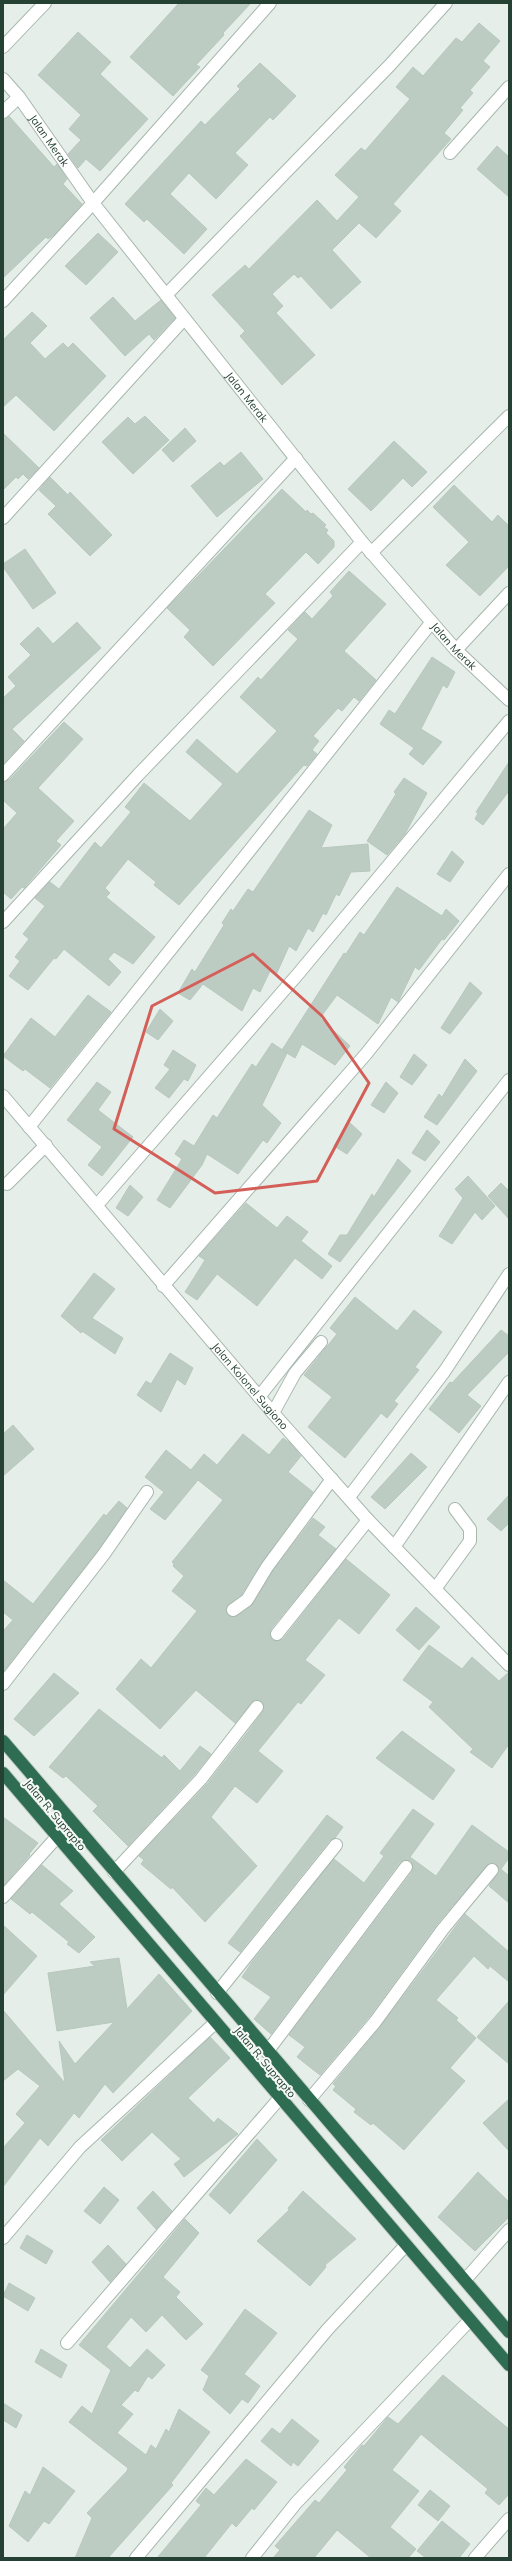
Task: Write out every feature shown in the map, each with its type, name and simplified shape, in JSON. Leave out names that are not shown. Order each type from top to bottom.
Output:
[{"type":"highway","name":"Jalan R. Suprapto","points":[[3,1741],[308,2100],[509,2332]]},
{"type":"highway","name":"Jalan R. Suprapto","points":[[3,1773],[308,2132],[509,2365]]},
{"type":"highway","points":[[308,2132],[323,2116]]},
{"type":"street","points":[[3,47],[45,3]]},
{"type":"street","points":[[3,301],[94,203],[270,3]]},
{"type":"street","points":[[166,296],[390,65],[446,3]]},
{"type":"street","name":"Jalan Merak","points":[[3,79],[19,97],[94,203],[166,296],[362,542],[456,650],[509,700]]},
{"type":"street","points":[[450,153],[509,87]]},
{"type":"street","points":[[3,112],[19,97]]},
{"type":"street","points":[[3,518],[184,319]]},
{"type":"street","points":[[371,553],[509,416]]},
{"type":"street","points":[[3,776],[296,458]]},
{"type":"street","points":[[3,922],[138,775],[362,542]]},
{"type":"street","points":[[456,650],[509,593]]},
{"type":"street","points":[[29,1127],[431,623]]},
{"type":"street","points":[[97,1205],[298,974],[509,721]]},
{"type":"street","points":[[164,1286],[366,1054],[509,874]]},
{"type":"street","points":[[259,1397],[509,1080]]},
{"type":"street","name":"Jalan Kolonel Sugiono","points":[[3,1096],[259,1397],[368,1520],[509,1664]]},
{"type":"street","points":[[6,1184],[46,1145]]},
{"type":"street","points":[[349,1498],[444,1372],[509,1274]]},
{"type":"street","points":[[273,1413],[295,1373],[321,1342]]},
{"type":"street","points":[[394,1548],[509,1382]]},
{"type":"street","points":[[233,1610],[247,1600],[267,1568],[332,1479]]},
{"type":"street","points":[[3,1684],[64,1608],[147,1492]]},
{"type":"street","points":[[435,1589],[470,1541],[470,1529],[455,1509]]},
{"type":"street","points":[[277,1634],[368,1520]]},
{"type":"street","points":[[114,1872],[201,1779],[257,1707]]},
{"type":"street","points":[[3,1897],[57,1837]]},
{"type":"street","points":[[217,1993],[336,1845]]},
{"type":"street","points":[[267,2052],[406,1867]]},
{"type":"street","points":[[308,2100],[375,2022],[443,1929],[492,1870]]},
{"type":"street","points":[[3,2238],[80,2146],[215,2023]]},
{"type":"street","points":[[68,2343],[280,2099]]},
{"type":"street","points":[[465,2280],[509,2230]]},
{"type":"street","points":[[136,2558],[327,2330],[406,2245]]},
{"type":"street","points":[[252,2558],[296,2503],[470,2320]]},
{"type":"street","points":[[475,2558],[509,2519]]},
{"type":"highlighted area","points":[[253,954],[322,1016],[369,1083],[317,1181],[215,1193],[114,1129],[152,1006]]},
{"type":"building","points":[[179,3],[251,3],[196,65],[200,67],[173,96],[130,57]]},
{"type":"building","points":[[479,23],[500,41],[483,61],[490,67],[470,90],[473,93],[460,108],[463,110],[444,133],[451,139],[393,204],[401,211],[376,238],[359,223],[332,250],[361,282],[331,309],[301,276],[298,278],[294,274],[272,294],[283,306],[276,313],[315,355],[282,385],[240,336],[245,331],[212,295],[245,265],[249,269],[317,200],[337,221],[359,197],[335,175],[361,148],[365,151],[410,99],[396,87],[413,67],[423,76],[456,38],[462,42]]},
{"type":"building","points":[[78,32],[111,62],[100,74],[148,119],[100,171],[86,159],[78,168],[68,154],[81,140],[69,129],[81,115],[38,75]]},
{"type":"building","points":[[260,63],[296,96],[273,120],[270,117],[235,153],[248,165],[216,199],[189,173],[170,194],[207,229],[184,254],[147,219],[144,222],[125,204],[201,121],[205,125],[240,89],[237,86]]},
{"type":"building","points":[[9,116],[54,167],[57,164],[67,179],[63,184],[82,204],[54,235],[48,239],[46,237],[3,278],[3,119]]},
{"type":"building","points":[[497,146],[509,157],[509,197],[477,169]]},
{"type":"building","points":[[98,233],[118,252],[86,285],[65,266]]},
{"type":"building","points":[[113,297],[135,321],[161,300],[175,318],[154,340],[149,334],[125,356],[90,318]]},
{"type":"building","points":[[32,312],[47,326],[30,343],[45,359],[63,343],[68,348],[73,343],[106,376],[54,431],[16,395],[3,407],[3,340]]},
{"type":"building","points":[[145,416],[169,440],[133,474],[102,442],[128,417],[135,424]]},
{"type":"building","points":[[185,428],[196,441],[173,462],[162,450]]},
{"type":"building","points":[[3,433],[39,468],[28,479],[23,474],[18,479],[16,477],[3,490]]},
{"type":"building","points":[[394,441],[427,472],[412,487],[403,478],[371,511],[348,489]]},
{"type":"building","points":[[241,452],[263,479],[217,517],[191,486],[220,462],[224,466]]},
{"type":"building","points":[[50,477],[68,495],[70,492],[112,535],[90,556],[48,514],[56,506],[39,490]]},
{"type":"building","points":[[454,485],[492,522],[498,515],[509,526],[509,566],[480,596],[446,565],[469,542],[433,507]]},
{"type":"building","points":[[282,489],[306,512],[307,510],[311,514],[313,513],[326,525],[324,527],[328,530],[326,533],[334,541],[334,547],[318,564],[306,552],[265,594],[275,603],[213,666],[184,637],[190,630],[167,608]]},
{"type":"building","points":[[25,549],[56,593],[33,609],[3,567],[3,564]]},
{"type":"building","points":[[349,571],[386,604],[344,651],[376,680],[359,701],[354,697],[342,711],[338,708],[313,736],[319,741],[312,750],[317,754],[307,766],[304,765],[179,905],[154,885],[156,882],[128,859],[105,888],[110,893],[106,897],[155,937],[133,964],[114,952],[108,959],[121,972],[109,986],[64,949],[56,959],[54,958],[28,990],[9,976],[20,961],[15,957],[29,939],[23,934],[45,906],[35,898],[50,882],[59,889],[95,842],[101,848],[131,812],[125,807],[144,783],[190,821],[223,784],[186,752],[197,739],[237,774],[277,731],[240,697],[258,677],[261,680],[298,639],[288,630],[305,612],[312,619],[333,596],[330,592]]},
{"type":"building","points":[[77,622],[101,648],[12,729],[24,741],[3,764],[3,698],[16,686],[8,677],[31,655],[20,644],[38,627],[53,644]]},
{"type":"building","points":[[432,657],[455,672],[447,688],[443,685],[421,729],[442,742],[423,765],[409,754],[414,748],[380,724],[389,710],[395,714]]},
{"type":"building","points":[[64,722],[83,739],[38,788],[74,821],[56,841],[61,845],[24,888],[22,887],[11,899],[3,892],[3,829],[17,813],[3,800],[3,782],[9,780]]},
{"type":"building","points":[[509,762],[509,791],[483,825],[475,819],[478,813],[476,812]]},
{"type":"building","points":[[404,778],[427,793],[405,834],[387,855],[367,841],[396,794],[394,792]]},
{"type":"building","points":[[309,810],[332,825],[321,848],[368,844],[370,871],[351,872],[339,896],[336,894],[326,915],[323,913],[313,932],[308,928],[296,951],[289,946],[276,975],[270,971],[260,992],[253,988],[242,1011],[203,984],[190,1000],[178,993],[192,969],[195,972],[224,925],[222,923],[231,909],[233,911],[248,889],[253,892]]},
{"type":"building","points":[[452,851],[464,862],[450,882],[437,874]]},
{"type":"building","points":[[397,887],[442,916],[446,909],[459,921],[444,940],[442,939],[419,970],[415,967],[398,1002],[391,997],[378,1024],[337,995],[320,1018],[350,1046],[335,1065],[302,1044],[295,1058],[282,1050],[344,953],[346,954],[360,932],[364,935]]},
{"type":"building","points":[[470,982],[482,993],[450,1034],[441,1028]]},
{"type":"building","points":[[88,995],[111,1012],[50,1088],[25,1069],[23,1071],[3,1056],[31,1018],[55,1037]]},
{"type":"building","points":[[160,1009],[173,1021],[158,1040],[146,1032]]},
{"type":"building","points":[[272,1043],[287,1053],[262,1105],[281,1123],[267,1143],[263,1140],[238,1174],[207,1154],[202,1165],[170,1208],[157,1200],[182,1159],[175,1154],[184,1140],[194,1146],[213,1115],[217,1118],[252,1064],[256,1067]]},
{"type":"building","points":[[173,1050],[196,1065],[188,1081],[184,1079],[169,1098],[155,1088],[170,1069],[164,1065]]},
{"type":"building","points":[[414,1054],[427,1065],[412,1085],[400,1077]]},
{"type":"building","points":[[465,1059],[477,1071],[437,1125],[424,1117],[439,1094],[442,1097]]},
{"type":"building","points":[[97,1082],[111,1092],[98,1110],[133,1137],[102,1176],[88,1165],[102,1147],[67,1120]]},
{"type":"building","points":[[386,1082],[398,1093],[384,1113],[371,1105]]},
{"type":"building","points":[[349,1122],[362,1134],[347,1154],[334,1146]]},
{"type":"building","points":[[427,1130],[440,1142],[425,1161],[412,1153]]},
{"type":"building","points":[[398,1159],[411,1171],[340,1262],[328,1254],[340,1235],[347,1235],[372,1194],[374,1197]]},
{"type":"building","points":[[468,1176],[495,1206],[482,1220],[475,1212],[452,1244],[439,1236],[463,1198],[455,1189]]},
{"type":"building","points":[[501,1183],[509,1191],[509,1219],[488,1196]]},
{"type":"building","points":[[130,1185],[143,1197],[128,1216],[116,1208]]},
{"type":"building","points":[[246,1203],[277,1228],[287,1216],[308,1232],[301,1241],[332,1266],[322,1279],[295,1258],[257,1306],[217,1274],[197,1300],[185,1292],[205,1260],[199,1256]]},
{"type":"building","points":[[94,1273],[115,1289],[92,1318],[123,1338],[115,1354],[82,1331],[81,1333],[61,1316]]},
{"type":"building","points":[[355,1297],[397,1331],[414,1310],[442,1332],[415,1367],[419,1370],[394,1401],[398,1404],[387,1418],[381,1413],[345,1458],[308,1427],[332,1397],[304,1375],[337,1334],[330,1328]]},
{"type":"building","points":[[501,1330],[509,1336],[509,1352],[467,1395],[481,1406],[459,1433],[429,1409],[450,1382],[452,1383]]},
{"type":"building","points":[[170,1353],[193,1368],[185,1385],[177,1379],[161,1412],[137,1395],[146,1381],[151,1384]]},
{"type":"building","points":[[13,1425],[34,1449],[3,1476],[3,1434]]},
{"type":"building","points":[[243,1434],[269,1455],[283,1438],[290,1443],[301,1456],[288,1472],[313,1492],[261,1563],[241,1595],[226,1607],[227,1615],[237,1616],[253,1604],[273,1571],[313,1518],[325,1527],[318,1535],[336,1549],[271,1629],[270,1633],[272,1640],[276,1641],[283,1639],[346,1559],[390,1595],[359,1634],[339,1618],[305,1660],[325,1675],[301,1704],[298,1702],[258,1751],[283,1771],[257,1803],[235,1786],[211,1817],[257,1866],[205,1922],[172,1887],[171,1889],[141,1864],[144,1860],[139,1856],[207,1784],[263,1711],[264,1705],[258,1700],[254,1700],[235,1723],[196,1690],[160,1729],[116,1689],[141,1659],[151,1668],[197,1611],[172,1591],[184,1576],[173,1566],[174,1564],[172,1562],[223,1500],[198,1480],[165,1520],[150,1509],[164,1492],[145,1477],[166,1450],[191,1470],[204,1454],[217,1465]]},
{"type":"building","points":[[411,1453],[427,1467],[385,1509],[371,1497]]},
{"type":"building","points":[[509,1495],[509,1523],[501,1531],[487,1519]]},
{"type":"building","points":[[119,1501],[127,1508],[98,1550],[3,1672],[3,1631],[13,1620],[3,1612],[3,1580],[33,1604],[104,1514],[106,1516]]},
{"type":"building","points":[[416,1607],[440,1627],[419,1650],[396,1630]]},
{"type":"building","points":[[429,1645],[462,1669],[472,1657],[499,1681],[509,1672],[509,1744],[492,1768],[470,1752],[473,1749],[429,1707],[433,1702],[403,1680]]},
{"type":"building","points":[[54,1673],[79,1693],[34,1736],[14,1719]]},
{"type":"building","points":[[99,1709],[162,1758],[164,1755],[180,1771],[200,1746],[211,1754],[195,1774],[128,1846],[93,1811],[98,1806],[66,1776],[63,1778],[49,1767]]},
{"type":"building","points":[[402,1731],[455,1770],[433,1800],[376,1758]]},
{"type":"building","points":[[413,1809],[434,1824],[410,1857],[436,1876],[472,1825],[509,1852],[509,1858],[501,1869],[509,1876],[509,1903],[489,1886],[499,1871],[496,1864],[489,1863],[437,1924],[369,2017],[320,2075],[297,2057],[305,2047],[289,2035],[412,1872],[413,1868],[411,1861],[407,1860],[400,1862],[271,2034],[254,2019],[271,1997],[242,1977],[252,1962],[334,1859],[364,1883],[384,1856],[380,1853]]},
{"type":"building","points":[[327,1815],[343,1827],[335,1838],[330,1840],[240,1952],[228,1943]]},
{"type":"building","points":[[3,1817],[38,1843],[29,1854],[30,1855],[3,1886]]},
{"type":"building","points":[[42,1865],[73,1891],[59,1904],[95,1937],[79,1953],[67,1944],[69,1942],[32,1912],[30,1914],[11,1899]]},
{"type":"building","points":[[465,1914],[509,1952],[509,1982],[490,1966],[488,1969],[474,1956],[436,2000],[458,2018],[456,2020],[476,2038],[450,2068],[465,2081],[404,2150],[373,2123],[371,2125],[354,2112],[356,2109],[333,2090],[336,2086],[333,2084],[381,2026]]},
{"type":"building","points":[[3,1925],[37,1956],[3,1995]]},
{"type":"building","points":[[119,1958],[127,2009],[159,1974],[192,2011],[113,2093],[105,2084],[79,2118],[74,2113],[48,2146],[40,2138],[3,2187],[3,2148],[25,2123],[16,2114],[40,2086],[18,2069],[3,2081],[3,2010],[65,2083],[59,2041],[75,2064],[114,2022],[57,2031],[48,1973],[95,1966],[90,1962]]},
{"type":"building","points":[[509,2001],[509,2064],[477,2037]]},
{"type":"building","points":[[210,2037],[230,2058],[188,2098],[214,2123],[218,2118],[238,2134],[184,2177],[174,2164],[181,2159],[152,2132],[122,2161],[101,2140]]},
{"type":"building","points":[[509,2099],[509,2151],[483,2123]]},
{"type":"building","points":[[257,2139],[277,2160],[230,2214],[209,2195]]},
{"type":"building","points":[[478,2172],[509,2202],[509,2217],[475,2251],[438,2217]]},
{"type":"building","points":[[104,2187],[119,2200],[100,2224],[84,2211]]},
{"type":"building","points":[[153,2191],[172,2211],[156,2229],[137,2208]]},
{"type":"building","points":[[303,2191],[356,2239],[325,2265],[326,2267],[310,2286],[257,2241],[289,2210],[288,2208]]},
{"type":"building","points":[[185,2219],[199,2233],[163,2277],[180,2292],[176,2297],[203,2324],[186,2340],[162,2315],[146,2332],[131,2317],[106,2347],[130,2368],[147,2349],[165,2365],[152,2379],[148,2376],[138,2392],[135,2390],[121,2405],[133,2414],[117,2433],[146,2455],[151,2445],[156,2449],[166,2429],[169,2432],[179,2409],[210,2432],[171,2483],[173,2485],[108,2558],[75,2558],[92,2518],[87,2513],[127,2471],[128,2468],[69,2422],[82,2406],[92,2414],[111,2370],[79,2345]]},
{"type":"building","points":[[27,2235],[53,2251],[46,2264],[20,2248]]},
{"type":"building","points":[[108,2245],[126,2264],[110,2282],[92,2262]]},
{"type":"building","points":[[9,2283],[35,2298],[28,2311],[3,2296]]},
{"type":"building","points":[[245,2309],[277,2333],[244,2374],[260,2386],[248,2403],[242,2399],[230,2414],[203,2390],[209,2376],[201,2370]]},
{"type":"building","points":[[41,2349],[67,2365],[61,2378],[35,2362]]},
{"type":"building","points":[[443,2375],[509,2429],[509,2494],[499,2505],[485,2493],[488,2489],[421,2434],[392,2470],[419,2491],[390,2527],[416,2549],[408,2558],[371,2558],[337,2530],[314,2558],[273,2558],[280,2550],[275,2546],[315,2500],[319,2503],[347,2470],[344,2467],[388,2417],[398,2424]]},
{"type":"building","points":[[3,2403],[22,2415],[16,2428],[3,2420]]},
{"type":"building","points":[[292,2419],[319,2441],[298,2466],[293,2462],[291,2466],[261,2441],[272,2428],[280,2434]]},
{"type":"building","points":[[246,2459],[277,2482],[254,2510],[252,2508],[236,2527],[232,2523],[204,2558],[157,2558],[201,2505],[196,2501],[206,2488],[214,2495]]},
{"type":"building","points":[[43,2467],[75,2491],[49,2524],[44,2521],[28,2542],[9,2526],[25,2491],[30,2495]]},
{"type":"building","points":[[430,2490],[450,2506],[438,2521],[418,2505]]},
{"type":"building","points":[[442,2521],[470,2544],[459,2558],[426,2558],[417,2551]]}]
